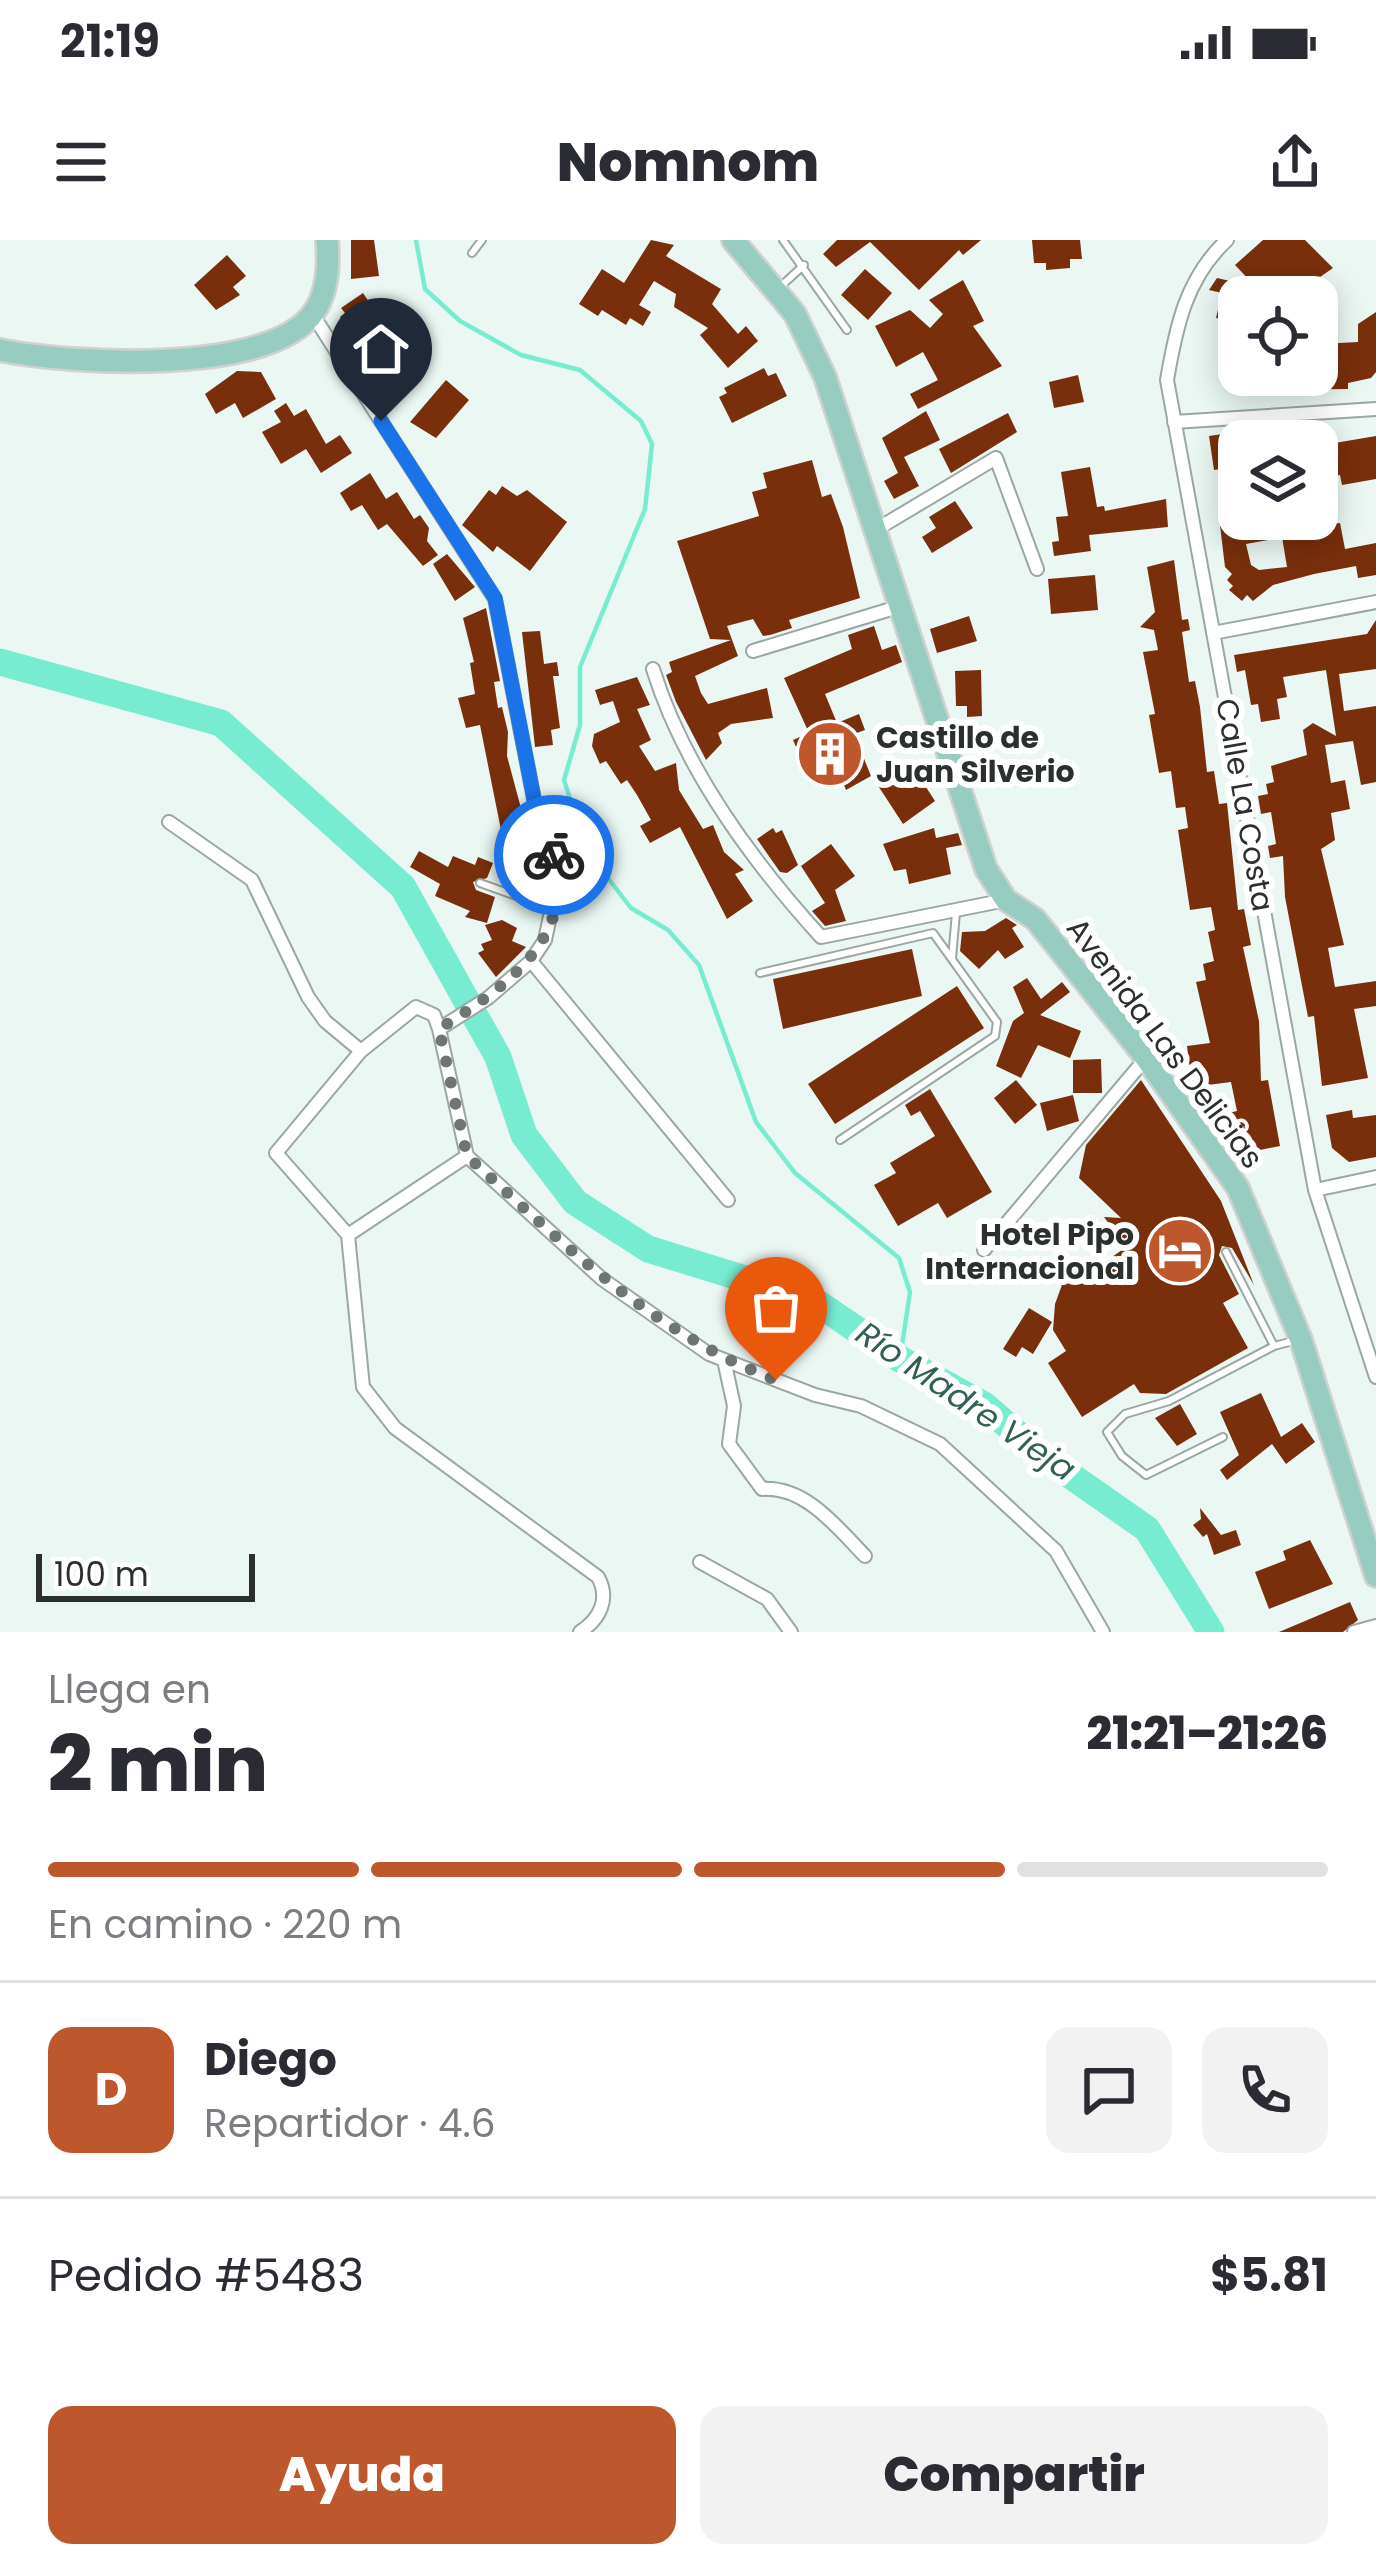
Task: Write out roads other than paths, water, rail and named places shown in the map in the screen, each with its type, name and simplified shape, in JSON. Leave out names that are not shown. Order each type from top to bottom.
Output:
[{"type":"main road","points":[[0,350],[145,365],[242,349],[295,328],[313,315],[329,266],[327,240]]},
{"type":"main road","name":"Avenida Las Delicias","points":[[733,240],[795,314],[825,377],[986,869],[1006,900],[1035,919],[1145,1058],[1238,1188],[1300,1340],[1376,1576]]},
{"type":"street","name":"Calle La Costa","points":[[1227,240],[1208,257],[1178,315],[1167,380],[1315,1190],[1376,1377]]},
{"type":"street","points":[[313,315],[495,598],[534,799],[559,874],[544,940],[531,961],[482,1002],[439,1029]]},
{"type":"street","points":[[1174,422],[1376,409]]},
{"type":"street","points":[[877,529],[996,458],[1037,569]]},
{"type":"street","points":[[1213,633],[1376,602]]},
{"type":"street","points":[[753,651],[901,606]]},
{"type":"street","points":[[652,669],[665,710],[697,768],[767,878],[820,938],[1006,900]]},
{"type":"street","points":[[169,822],[252,880],[308,997],[325,1021],[361,1051]]},
{"type":"street","points":[[531,961],[728,1200]]},
{"type":"street","points":[[580,1632],[603,1607],[604,1588],[598,1577],[395,1428],[363,1387],[348,1234],[276,1153],[361,1051],[416,1007],[434,1015],[439,1029],[467,1156],[602,1279],[724,1360],[815,1395],[861,1406],[940,1444],[980,1487],[1027,1519],[1056,1551],[1103,1632]]},
{"type":"street","points":[[984,1250],[1145,1058]]},
{"type":"street","points":[[348,1234],[467,1156]]},
{"type":"street","points":[[1315,1190],[1376,1177]]},
{"type":"street","points":[[724,1360],[734,1406],[728,1433],[734,1454],[762,1489],[778,1487],[812,1504],[865,1556]]},
{"type":"street","points":[[700,1562],[766,1599],[791,1632]]},
{"type":"street","points":[[1354,1632],[1376,1626]]},
{"type":"lane","points":[[472,253],[482,240]]},
{"type":"lane","points":[[783,240],[847,330]]},
{"type":"lane","points":[[776,290],[804,265]]},
{"type":"lane","points":[[480,883],[553,909]]},
{"type":"lane","points":[[952,958],[956,910]]},
{"type":"lane","points":[[760,973],[933,933],[997,1022],[995,1036],[840,1141]]},
{"type":"lane","points":[[1226,1252],[1274,1346]]},
{"type":"lane","points":[[1223,1437],[1146,1474],[1122,1456],[1107,1432],[1126,1414],[1169,1401],[1274,1346],[1300,1340]]},
{"type":"waterway","points":[[416,240],[425,289],[460,321],[521,355],[580,370],[641,421],[652,444],[645,509],[580,667],[580,725],[564,780],[587,851],[631,908],[668,930],[699,965],[756,1122],[795,1173],[899,1258],[910,1292],[900,1359]]},
{"type":"waterway","name":"Río Madre Vieja","points":[[0,662],[221,723],[403,887],[498,1057],[524,1135],[575,1202],[648,1249],[813,1300],[900,1359],[984,1405],[1044,1457],[1147,1529],[1211,1632]]},
{"type":"place","name":"Castillo de Juan Silverio","points":[[830,754]]},
{"type":"place","name":"Hotel Pipo Internacional","points":[[1180,1251]]}]
